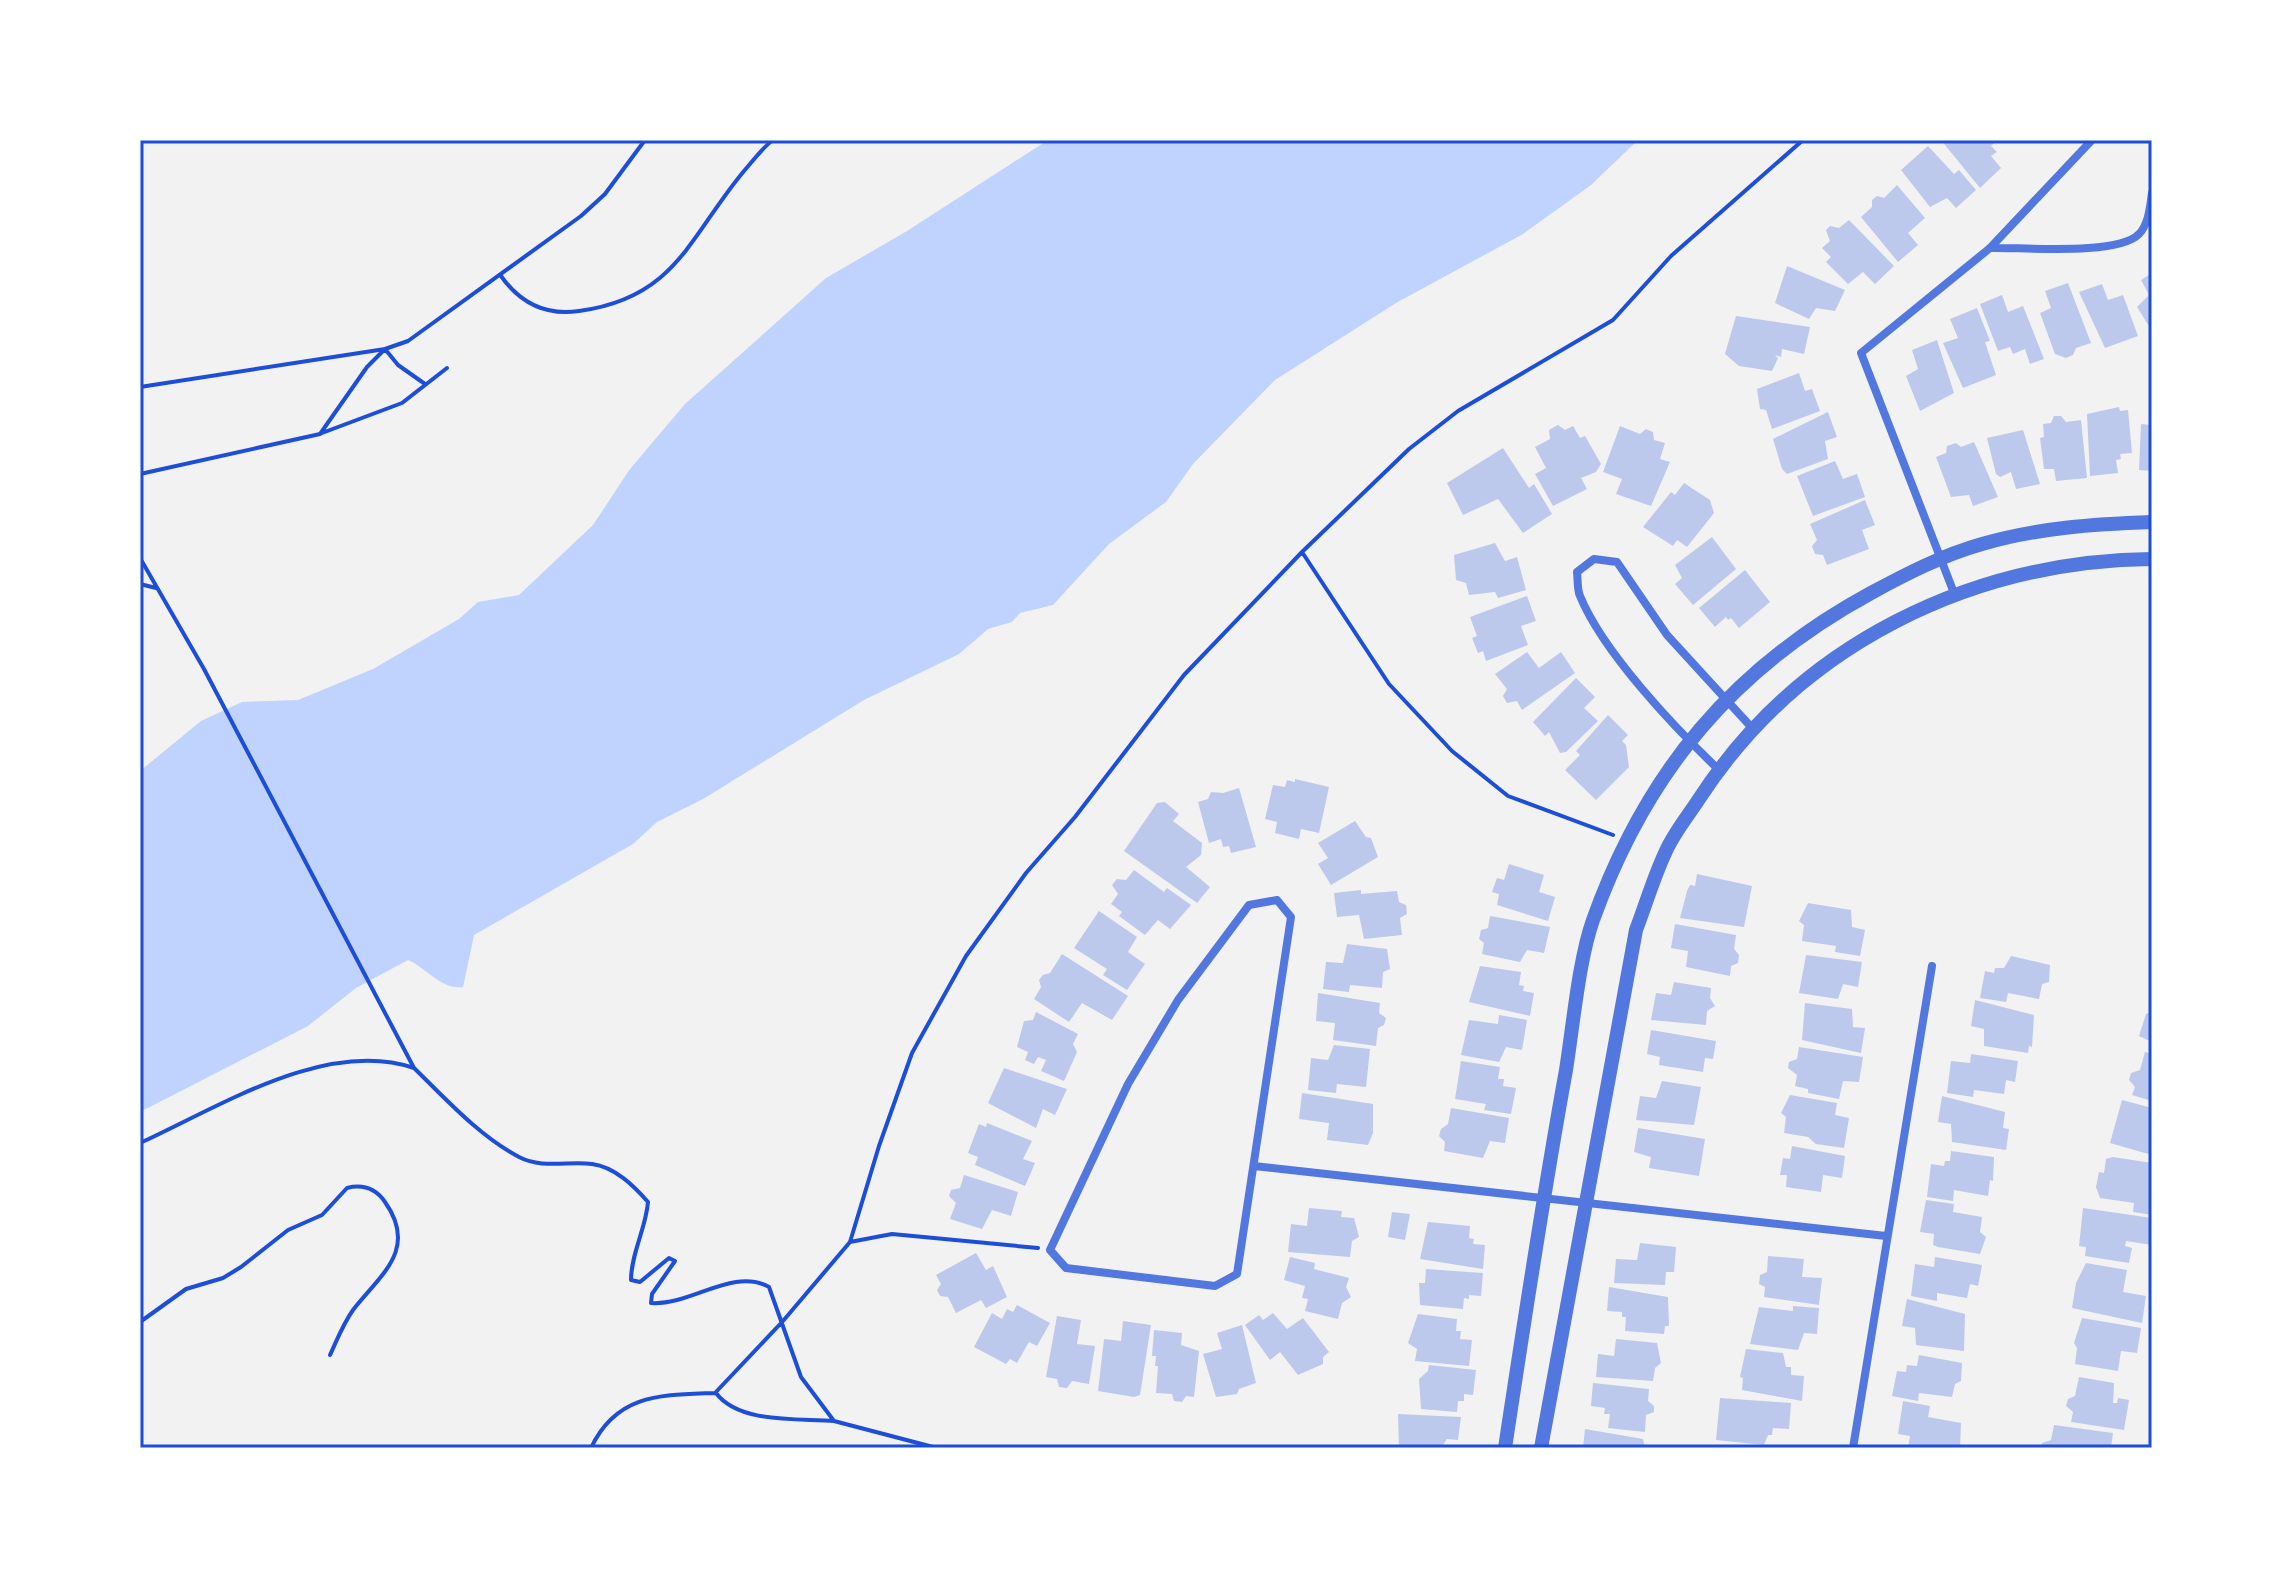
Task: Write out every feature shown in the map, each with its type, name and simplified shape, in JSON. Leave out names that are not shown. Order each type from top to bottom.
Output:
[{"type":"street","points":[[1954,593],[1861,353],[1990,248],[2092,140]]},
{"type":"street","points":[[1990,248],[2115,246],[2139,235],[2148,218],[2152,193]]},
{"type":"street","points":[[1505,1448],[1542,1200],[1592,922],[1627,840],[1688,740],[1724,699],[1823,619],[1941,558],[1982,544],[2057,528],[2152,522]]},
{"type":"street","points":[[1718,769],[1688,740],[1622,663],[1579,595],[1577,572],[1594,559],[1617,562],[1667,635],[1753,729]]},
{"type":"street","points":[[1541,1448],[1636,930],[1667,849],[1718,769],[1753,729],[1829,662],[1889,624],[1954,593],[2058,566],[2152,559]]},
{"type":"street","points":[[1277,900],[1291,917],[1237,1274],[1215,1286],[1066,1268],[1050,1250],[1128,1084],[1178,1000],[1249,905],[1277,900]]},
{"type":"street","points":[[1853,1448],[1932,966]]},
{"type":"street","points":[[1254,1166],[1886,1236]]},
{"type":"path","points":[[140,387],[385,349],[416,336],[595,204],[645,140]]},
{"type":"path","points":[[501,276],[530,306],[563,313],[600,308],[641,292],[674,269],[731,188],[773,140]]},
{"type":"path","points":[[591,1448],[603,1425],[624,1408],[658,1395],[715,1393],[783,1321],[850,1242],[912,1053],[966,956],[1026,873],[1075,817],[1184,675],[1302,552],[1409,449],[1458,411],[1613,320],[1671,256],[1803,140]]},
{"type":"path","points":[[385,349],[398,365],[425,384]]},
{"type":"path","points":[[320,434],[367,367],[385,349]]},
{"type":"path","points":[[140,474],[320,434],[402,403],[447,368]]},
{"type":"path","points":[[1302,552],[1389,684],[1452,751],[1508,796],[1627,840]]},
{"type":"path","points":[[140,558],[204,669],[414,1068],[465,1116],[520,1157],[549,1165],[594,1164],[616,1173],[636,1189],[648,1202],[647,1222],[631,1270],[631,1280],[640,1282],[669,1258],[675,1261],[652,1294],[651,1303],[693,1297],[744,1280],[757,1281],[769,1287],[801,1377],[834,1421]]},
{"type":"path","points":[[140,584],[156,588]]},
{"type":"path","points":[[140,1143],[305,1069],[352,1059],[397,1062],[414,1068]]},
{"type":"path","points":[[140,1322],[186,1289],[241,1267],[288,1230],[322,1215],[347,1188],[365,1187],[382,1198],[390,1210],[396,1224],[396,1252],[382,1279],[347,1319],[330,1355]]},
{"type":"path","points":[[850,1242],[892,1234],[1050,1250]]},
{"type":"path","points":[[715,1393],[724,1404],[749,1413],[834,1421],[937,1448]]},
{"type":"water","points":[[1048,140],[1638,140],[1591,185],[1523,234],[1396,303],[1275,380],[1193,464],[1166,502],[1109,544],[1053,605],[1020,613],[1012,622],[988,629],[959,654],[864,700],[703,799],[657,822],[633,844],[474,935],[463,987],[441,982],[408,960],[356,988],[308,1026],[140,1112],[140,771],[201,721],[242,702],[298,700],[373,669],[459,619],[478,602],[519,595],[593,525],[630,469],[685,404],[826,278],[907,231]]},
{"type":"building","points":[[1941,140],[1997,140],[1991,146],[1997,152],[1991,156],[2001,168],[1980,188]]},
{"type":"building","points":[[1928,146],[1954,174],[1959,170],[1976,190],[1956,208],[1947,198],[1930,207],[1901,170]]},
{"type":"building","points":[[1897,185],[1925,218],[1908,233],[1918,245],[1898,262],[1861,217],[1872,207],[1872,200],[1877,196],[1884,198]]},
{"type":"building","points":[[1849,220],[1894,266],[1875,284],[1863,272],[1848,284],[1826,262],[1831,257],[1822,248],[1830,241],[1826,230],[1830,226],[1839,228]]},
{"type":"building","points":[[1787,266],[1845,290],[1835,311],[1816,308],[1809,319],[1775,303]]},
{"type":"building","points":[[2152,273],[2152,331],[2137,307],[2149,295],[2141,280]]},
{"type":"building","points":[[2068,283],[2091,343],[2076,348],[2073,355],[2066,358],[2055,354],[2040,313],[2051,308],[2045,291]]},
{"type":"building","points":[[2102,284],[2108,300],[2123,295],[2138,336],[2105,348],[2079,292]]},
{"type":"building","points":[[2002,295],[2008,312],[2023,306],[2044,359],[2030,364],[2025,349],[2013,354],[2010,347],[1998,351],[1980,304]]},
{"type":"building","points":[[1977,308],[1990,341],[1985,342],[1996,375],[1963,388],[1943,343],[1958,338],[1950,319]]},
{"type":"building","points":[[1736,316],[1810,327],[1804,354],[1782,349],[1781,357],[1775,355],[1778,358],[1772,371],[1739,366],[1725,354]]},
{"type":"building","points":[[1937,340],[1954,393],[1920,411],[1906,376],[1918,369],[1912,350]]},
{"type":"building","points":[[1799,373],[1805,391],[1812,389],[1820,411],[1772,429],[1766,410],[1760,409],[1757,389]]},
{"type":"building","points":[[2119,407],[2120,411],[2128,410],[2132,453],[2120,454],[2121,459],[2116,460],[2118,473],[2090,476],[2087,414]]},
{"type":"building","points":[[1828,412],[1837,437],[1825,441],[1828,459],[1787,474],[1782,469],[1773,439]]},
{"type":"building","points":[[2054,416],[2061,416],[2066,422],[2081,420],[2087,478],[2056,481],[2054,469],[2044,469],[2040,438],[2044,437],[2043,424],[2051,423]]},
{"type":"building","points":[[2141,424],[2152,425],[2152,471],[2139,470]]},
{"type":"building","points":[[1558,425],[1565,430],[1573,426],[1580,438],[1585,436],[1601,464],[1596,472],[1581,478],[1587,489],[1553,506],[1535,474],[1546,468],[1535,447],[1550,439],[1549,430]]},
{"type":"building","points":[[1620,426],[1640,434],[1646,429],[1653,432],[1654,440],[1665,443],[1660,459],[1670,462],[1651,506],[1616,494],[1622,479],[1603,472]]},
{"type":"building","points":[[2023,430],[2040,484],[2016,489],[2011,472],[2000,477],[1996,474],[1987,438]]},
{"type":"building","points":[[1974,442],[1998,497],[1973,506],[1969,495],[1951,497],[1936,457],[1946,453],[1947,446],[1956,443],[1961,447]]},
{"type":"building","points":[[1503,448],[1529,488],[1534,484],[1552,514],[1523,533],[1498,499],[1463,515],[1447,483]]},
{"type":"building","points":[[1835,461],[1843,479],[1857,474],[1865,497],[1813,516],[1797,476]]},
{"type":"building","points":[[1684,483],[1710,500],[1714,513],[1687,547],[1677,540],[1673,546],[1643,527],[1671,492],[1675,495]]},
{"type":"building","points":[[1865,500],[1875,525],[1862,530],[1869,549],[1827,565],[1823,555],[1815,554],[1812,546],[1817,540],[1810,524]]},
{"type":"building","points":[[1712,537],[1736,569],[1693,605],[1675,584],[1682,578],[1675,565]]},
{"type":"building","points":[[1495,543],[1505,561],[1517,557],[1526,590],[1498,598],[1495,592],[1469,595],[1466,583],[1456,580],[1454,555]]},
{"type":"building","points":[[1745,570],[1770,602],[1739,628],[1731,618],[1728,620],[1726,617],[1715,627],[1699,608]]},
{"type":"building","points":[[1527,596],[1536,621],[1521,626],[1528,645],[1486,661],[1483,651],[1478,653],[1472,638],[1477,636],[1470,617]]},
{"type":"building","points":[[1527,652],[1539,668],[1561,652],[1575,673],[1522,710],[1517,701],[1507,703],[1503,696],[1507,689],[1495,674]]},
{"type":"building","points":[[1576,678],[1595,697],[1584,708],[1598,721],[1566,752],[1560,753],[1549,732],[1545,736],[1533,722]]},
{"type":"building","points":[[1608,715],[1628,735],[1622,741],[1626,745],[1629,767],[1596,800],[1565,770],[1580,755],[1576,751]]},
{"type":"building","points":[[1295,779],[1329,787],[1319,833],[1301,829],[1299,839],[1275,833],[1277,822],[1265,819],[1273,785],[1285,787],[1287,780],[1295,782]]},
{"type":"building","points":[[1239,788],[1256,847],[1231,853],[1229,846],[1223,847],[1221,839],[1209,843],[1198,802],[1208,799],[1211,792],[1223,793]]},
{"type":"building","points":[[1165,802],[1179,814],[1173,821],[1202,843],[1201,855],[1186,867],[1210,887],[1197,903],[1124,851],[1157,803]]},
{"type":"building","points":[[1355,821],[1366,837],[1371,838],[1378,857],[1331,885],[1318,864],[1328,858],[1318,843]]},
{"type":"building","points":[[1509,864],[1544,875],[1539,892],[1555,897],[1548,921],[1497,905],[1499,894],[1492,892],[1497,878],[1504,880]]},
{"type":"building","points":[[1134,870],[1164,892],[1167,888],[1191,905],[1170,929],[1158,920],[1145,935],[1119,916],[1122,912],[1111,904],[1118,894],[1112,885],[1117,879],[1126,880]]},
{"type":"building","points":[[1697,874],[1752,886],[1744,927],[1680,918],[1687,891],[1690,885],[1695,886]]},
{"type":"building","points":[[1361,890],[1361,894],[1397,891],[1399,902],[1406,905],[1407,914],[1400,918],[1402,935],[1364,939],[1359,915],[1337,917],[1334,893]]},
{"type":"building","points":[[1808,903],[1851,910],[1852,927],[1865,930],[1860,956],[1835,952],[1836,946],[1802,941],[1804,925],[1799,921]]},
{"type":"building","points":[[1099,911],[1137,937],[1128,952],[1145,964],[1127,990],[1103,975],[1107,969],[1074,948]]},
{"type":"building","points":[[1490,916],[1550,927],[1544,953],[1527,950],[1520,962],[1482,954],[1484,943],[1479,939],[1481,930],[1488,928]]},
{"type":"building","points":[[1675,924],[1736,935],[1734,949],[1739,955],[1738,963],[1731,966],[1730,976],[1686,967],[1688,951],[1671,948]]},
{"type":"building","points":[[1347,944],[1387,949],[1390,969],[1383,972],[1382,988],[1350,985],[1349,992],[1323,989],[1326,962],[1343,963]]},
{"type":"building","points":[[1062,954],[1128,996],[1112,1020],[1082,1003],[1069,1022],[1034,999],[1041,987],[1039,980],[1050,973]]},
{"type":"building","points":[[1806,955],[1862,962],[1858,987],[1843,984],[1838,999],[1799,993]]},
{"type":"building","points":[[2011,956],[2050,965],[2049,982],[2042,984],[2039,999],[2008,993],[2006,1002],[1980,998],[1985,971],[1994,973],[1995,968],[2004,968]]},
{"type":"building","points":[[1480,966],[1521,972],[1519,985],[1524,986],[1523,991],[1534,993],[1530,1016],[1469,1002]]},
{"type":"building","points":[[1674,982],[1711,988],[1710,998],[1715,1006],[1707,1011],[1706,1025],[1651,1020],[1656,993],[1671,995]]},
{"type":"building","points":[[1318,993],[1380,1003],[1379,1013],[1386,1018],[1384,1025],[1378,1028],[1376,1046],[1333,1040],[1335,1023],[1316,1021]]},
{"type":"building","points":[[1975,1000],[2034,1015],[2032,1047],[2029,1046],[2028,1053],[1984,1046],[1984,1029],[1971,1026]]},
{"type":"building","points":[[1805,1003],[1852,1009],[1853,1027],[1865,1028],[1861,1053],[1802,1040]]},
{"type":"building","points":[[1036,1012],[1078,1034],[1073,1044],[1077,1052],[1064,1081],[1041,1071],[1046,1060],[1038,1057],[1034,1064],[1025,1060],[1028,1052],[1017,1047],[1024,1021],[1033,1020]]},
{"type":"building","points":[[2152,1012],[2152,1042],[2139,1036],[2146,1014]]},
{"type":"building","points":[[1499,1015],[1527,1020],[1522,1050],[1506,1047],[1499,1062],[1461,1055],[1469,1020],[1498,1024]]},
{"type":"building","points":[[1651,1030],[1716,1041],[1713,1059],[1705,1058],[1703,1072],[1659,1065],[1660,1057],[1647,1054]]},
{"type":"building","points":[[1334,1045],[1370,1049],[1366,1087],[1337,1084],[1336,1093],[1308,1090],[1311,1058],[1328,1060]]},
{"type":"building","points":[[1799,1047],[1863,1057],[1859,1082],[1843,1081],[1839,1099],[1808,1093],[1808,1089],[1795,1086],[1797,1075],[1788,1068],[1789,1062],[1797,1059]]},
{"type":"building","points":[[2145,1052],[2152,1054],[2152,1101],[2132,1095],[2135,1087],[2129,1080],[2131,1073],[2140,1070]]},
{"type":"building","points":[[1971,1054],[2018,1061],[2015,1082],[2006,1080],[2004,1094],[1974,1090],[1973,1097],[1947,1093],[1951,1061],[1970,1063]]},
{"type":"building","points":[[1461,1061],[1500,1067],[1498,1079],[1504,1079],[1503,1086],[1516,1088],[1511,1114],[1484,1110],[1486,1104],[1455,1099]]},
{"type":"building","points":[[1004,1068],[1067,1089],[1055,1115],[1043,1109],[1036,1128],[988,1103]]},
{"type":"building","points":[[1662,1081],[1701,1087],[1694,1125],[1636,1120],[1640,1096],[1656,1098]]},
{"type":"building","points":[[1302,1093],[1373,1104],[1373,1133],[1368,1145],[1327,1140],[1329,1123],[1299,1119]]},
{"type":"building","points":[[1790,1095],[1837,1103],[1835,1115],[1849,1118],[1844,1148],[1816,1144],[1808,1137],[1784,1133],[1786,1117],[1781,1113]]},
{"type":"building","points":[[1942,1096],[2005,1112],[2003,1128],[2009,1129],[2006,1150],[1952,1142],[1951,1124],[1938,1122]]},
{"type":"building","points":[[2122,1100],[2152,1108],[2152,1155],[2110,1143]]},
{"type":"building","points":[[1451,1108],[1509,1118],[1505,1143],[1490,1141],[1483,1158],[1444,1151],[1445,1142],[1439,1136],[1441,1129],[1448,1124]]},
{"type":"building","points":[[987,1123],[1032,1141],[1023,1159],[1035,1163],[1025,1186],[975,1165],[978,1157],[968,1153],[979,1124],[986,1127]]},
{"type":"building","points":[[1638,1128],[1705,1139],[1699,1176],[1649,1168],[1651,1157],[1634,1152]]},
{"type":"building","points":[[1792,1146],[1845,1156],[1842,1178],[1823,1175],[1821,1192],[1786,1187],[1787,1175],[1780,1175],[1783,1158],[1790,1159]]},
{"type":"building","points":[[1951,1151],[1994,1157],[1993,1181],[1990,1180],[1988,1196],[1954,1190],[1953,1201],[1927,1197],[1931,1164],[1944,1166],[1945,1161],[1950,1161]]},
{"type":"building","points":[[2113,1157],[2152,1163],[2152,1215],[2133,1212],[2134,1203],[2100,1198],[2096,1187],[2099,1172],[2104,1173],[2106,1159]]},
{"type":"building","points":[[964,1175],[1018,1192],[1011,1216],[992,1210],[982,1229],[950,1219],[956,1203],[949,1196],[951,1190],[960,1188]]},
{"type":"building","points":[[1926,1200],[1954,1204],[1953,1212],[1982,1217],[1980,1232],[1986,1237],[1980,1254],[1938,1247],[1933,1245],[1934,1234],[1920,1232]]},
{"type":"building","points":[[1309,1208],[1342,1211],[1341,1217],[1354,1218],[1359,1237],[1352,1241],[1350,1257],[1288,1252],[1291,1224],[1307,1226]]},
{"type":"building","points":[[2083,1208],[2152,1218],[2152,1245],[2126,1241],[2125,1246],[2132,1248],[2129,1263],[2085,1256],[2086,1247],[2079,1246]]},
{"type":"building","points":[[1392,1212],[1410,1214],[1405,1240],[1388,1237]]},
{"type":"building","points":[[1428,1222],[1470,1226],[1469,1238],[1474,1239],[1473,1244],[1485,1245],[1483,1269],[1420,1259]]},
{"type":"building","points":[[1640,1243],[1676,1247],[1674,1272],[1666,1272],[1665,1285],[1614,1283],[1616,1259],[1637,1260]]},
{"type":"building","points":[[976,1253],[986,1270],[993,1266],[1007,1297],[986,1308],[981,1300],[956,1313],[948,1297],[940,1296],[937,1290],[941,1284],[936,1275]]},
{"type":"building","points":[[1768,1256],[1804,1259],[1802,1277],[1822,1278],[1819,1305],[1764,1297],[1765,1287],[1759,1284],[1760,1275],[1767,1272]]},
{"type":"building","points":[[1290,1257],[1315,1263],[1314,1269],[1349,1278],[1346,1287],[1351,1297],[1342,1303],[1338,1319],[1305,1311],[1308,1299],[1302,1298],[1305,1286],[1284,1280]]},
{"type":"building","points":[[1935,1257],[1982,1265],[1978,1286],[1970,1284],[1967,1298],[1937,1293],[1937,1301],[1911,1296],[1915,1264],[1934,1267]]},
{"type":"building","points":[[2086,1263],[2127,1270],[2123,1292],[2146,1296],[2142,1323],[2072,1308],[2076,1283]]},
{"type":"building","points":[[1426,1269],[1483,1273],[1481,1296],[1464,1298],[1463,1309],[1420,1305],[1419,1283],[1425,1283]]},
{"type":"building","points":[[1609,1287],[1668,1297],[1669,1326],[1665,1326],[1664,1334],[1625,1331],[1626,1317],[1622,1317],[1622,1312],[1607,1311]]},
{"type":"building","points":[[1907,1299],[1965,1314],[1964,1351],[1916,1345],[1915,1328],[1902,1326]]},
{"type":"building","points":[[1017,1305],[1050,1323],[1037,1346],[1029,1342],[1017,1363],[1010,1359],[1006,1364],[974,1347],[992,1313],[1002,1319],[1007,1309],[1013,1312]]},
{"type":"building","points":[[1793,1306],[1819,1308],[1817,1334],[1804,1333],[1798,1350],[1750,1344],[1759,1307],[1793,1311]]},
{"type":"building","points":[[1273,1313],[1287,1329],[1303,1318],[1329,1352],[1323,1357],[1323,1364],[1298,1375],[1280,1352],[1270,1360],[1245,1325],[1259,1315],[1263,1320]]},
{"type":"building","points":[[1418,1314],[1457,1319],[1456,1331],[1461,1331],[1460,1339],[1472,1340],[1469,1366],[1415,1361],[1417,1349],[1408,1343]]},
{"type":"building","points":[[1057,1316],[1081,1320],[1077,1344],[1095,1346],[1089,1384],[1072,1381],[1067,1388],[1059,1387],[1057,1379],[1046,1377]]},
{"type":"building","points":[[2082,1318],[2141,1328],[2137,1353],[2121,1351],[2118,1371],[2075,1364],[2077,1348],[2074,1343]]},
{"type":"building","points":[[1123,1321],[1151,1325],[1140,1395],[1134,1397],[1098,1391],[1104,1339],[1121,1341]]},
{"type":"building","points":[[1242,1325],[1256,1383],[1239,1389],[1237,1394],[1216,1397],[1203,1354],[1222,1349],[1217,1333]]},
{"type":"building","points":[[1154,1330],[1182,1333],[1181,1345],[1199,1351],[1194,1397],[1186,1396],[1182,1402],[1174,1401],[1172,1394],[1156,1393],[1158,1366],[1155,1366],[1156,1356],[1152,1356]]},
{"type":"building","points":[[1616,1339],[1657,1343],[1661,1363],[1655,1368],[1653,1381],[1596,1377],[1598,1354],[1614,1356]]},
{"type":"building","points":[[1746,1349],[1783,1353],[1786,1367],[1791,1367],[1791,1375],[1804,1376],[1802,1401],[1742,1390],[1743,1378],[1740,1377]]},
{"type":"building","points":[[1919,1355],[1962,1363],[1961,1381],[1955,1384],[1952,1397],[1919,1393],[1918,1401],[1892,1396],[1897,1371],[1906,1372],[1907,1365],[1917,1366]]},
{"type":"building","points":[[1429,1365],[1476,1370],[1473,1395],[1464,1394],[1464,1401],[1458,1401],[1457,1412],[1421,1409],[1419,1379],[1428,1371]]},
{"type":"building","points":[[2079,1377],[2114,1383],[2113,1403],[2117,1403],[2118,1398],[2129,1400],[2124,1430],[2071,1422],[2073,1412],[2066,1406],[2068,1399],[2075,1396]]},
{"type":"building","points":[[1593,1383],[1649,1389],[1648,1401],[1654,1406],[1654,1412],[1646,1415],[1645,1432],[1608,1428],[1610,1414],[1604,1414],[1605,1408],[1591,1406]]},
{"type":"building","points":[[1720,1398],[1791,1403],[1789,1429],[1773,1428],[1764,1445],[1716,1440]]},
{"type":"building","points":[[1903,1401],[1930,1406],[1928,1417],[1961,1423],[1960,1448],[1908,1448],[1910,1436],[1898,1434]]},
{"type":"building","points":[[1398,1414],[1461,1417],[1458,1440],[1447,1439],[1441,1448],[1399,1448]]},
{"type":"building","points":[[2054,1425],[2113,1433],[2111,1448],[2042,1448],[2042,1443],[2051,1440]]},
{"type":"building","points":[[1585,1429],[1643,1439],[1645,1448],[1583,1448]]}]
